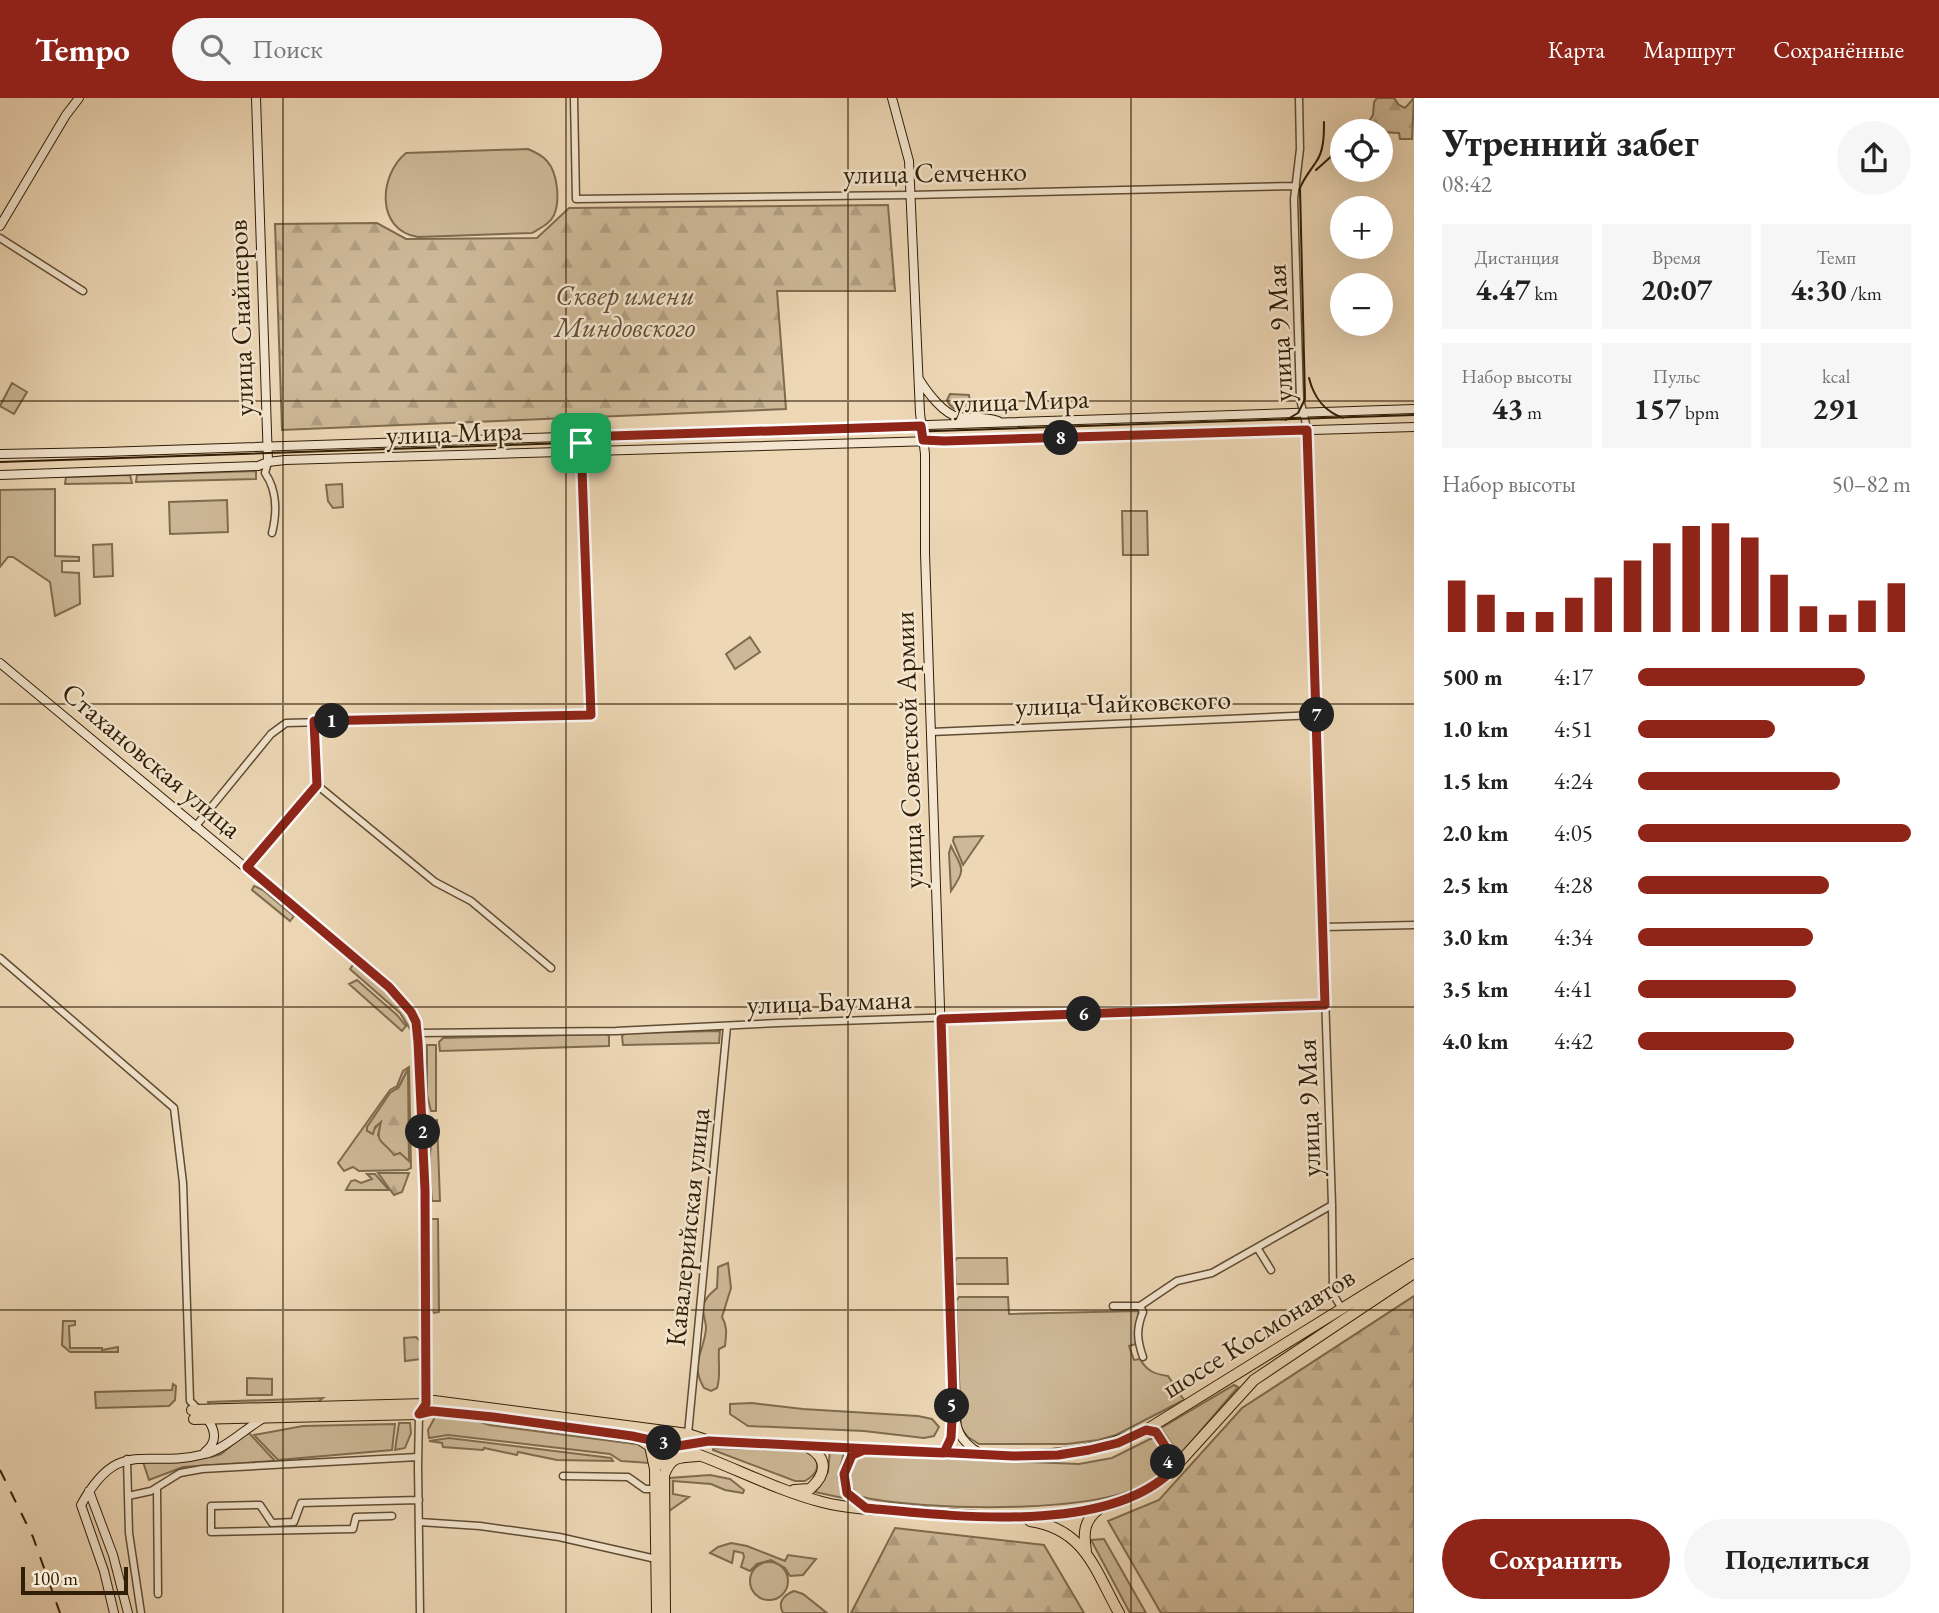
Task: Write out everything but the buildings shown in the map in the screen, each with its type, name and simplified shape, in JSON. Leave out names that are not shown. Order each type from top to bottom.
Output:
[{"type":"main road","points":[[0,226],[66,115],[79,98]]},
{"type":"main road","name":"улица Снайперов","points":[[256,98],[268,462]]},
{"type":"main road","name":"улица Советской Армии","points":[[892,98],[909,161],[923,440],[953,1402],[951,1438],[944,1453]]},
{"type":"main road","points":[[919,379],[940,405],[956,417],[986,417],[1004,423]]},
{"type":"main road","name":"улица Мира","points":[[0,454],[1414,409]]},
{"type":"main road","name":"улица Мира","points":[[0,475],[581,451],[1414,427]]},
{"type":"main road","name":"Стахановская улица","points":[[0,663],[389,987],[411,1012],[418,1033],[425,1190],[426,1404]]},
{"type":"main road","name":"шоссе Космонавтов","points":[[678,1446],[709,1441],[1013,1456],[1068,1454],[1118,1443],[1146,1430],[1414,1264]]},
{"type":"main road","name":"шоссе Космонавтов","points":[[195,1413],[207,1419],[419,1414],[432,1411],[493,1417],[632,1436],[678,1446],[824,1503],[1016,1518],[1062,1514],[1102,1506],[1152,1489],[1254,1380],[1414,1273]]},
{"type":"main road","name":"шоссе Космонавтов","points":[[195,1413],[426,1404],[434,1401],[688,1434],[709,1441]]},
{"type":"main road","name":"улица Советской Армии","points":[[953,1402],[960,1437],[967,1446],[984,1455]]},
{"type":"main road","points":[[419,1414],[426,1404]]},
{"type":"main road","points":[[114,1613],[104,1571],[81,1505],[89,1491],[107,1468],[128,1459],[208,1453],[264,1418]]},
{"type":"main road","points":[[199,1455],[208,1450],[214,1441],[214,1432],[207,1419]]},
{"type":"main road","points":[[1146,1430],[1156,1432],[1167,1449],[1169,1459],[1166,1476]]},
{"type":"main road","points":[[632,1436],[650,1447],[655,1469],[657,1613]]},
{"type":"main road","points":[[655,1469],[666,1455],[678,1446]]},
{"type":"main road","points":[[783,1489],[810,1489],[821,1476],[822,1458],[805,1446]]},
{"type":"main road","points":[[864,1450],[852,1455],[844,1474],[847,1493],[866,1508]]},
{"type":"main road","points":[[665,1613],[664,1475],[668,1463],[675,1459],[704,1456]]},
{"type":"main road","points":[[89,1491],[113,1555],[128,1613]]},
{"type":"main road","points":[[1087,1555],[1084,1538],[1087,1521],[1102,1506]]},
{"type":"main road","points":[[1016,1518],[1059,1528],[1069,1534],[1087,1555],[1119,1613]]},
{"type":"street","name":"улица Семченко","points":[[574,98],[576,199],[1296,186]]},
{"type":"street","name":"улица 9 Мая","points":[[1299,98],[1300,149],[1294,211],[1300,399],[1307,430],[1333,1294],[1347,1317]]},
{"type":"street","points":[[0,238],[83,291]]},
{"type":"street","points":[[195,827],[274,730],[286,723],[591,715],[580,437]]},
{"type":"street","name":"улица Снайперов","points":[[268,462],[265,473],[274,491],[272,533]]},
{"type":"street","name":"улица Чайковского","points":[[931,732],[1317,715]]},
{"type":"street","points":[[247,867],[317,785],[314,721]]},
{"type":"street","points":[[317,785],[435,882],[471,901],[551,968]]},
{"type":"street","points":[[1323,927],[1414,925]]},
{"type":"street","points":[[0,958],[174,1108],[183,1183],[190,1401],[195,1413]]},
{"type":"street","name":"улица Баумана","points":[[418,1033],[604,1031],[1325,1005]]},
{"type":"street","name":"Кавалерийская улица","points":[[688,1434],[727,1026]]},
{"type":"street","points":[[1113,1306],[1140,1306],[1177,1281],[1212,1273],[1332,1205]]},
{"type":"street","points":[[1258,1249],[1271,1270]]},
{"type":"street","points":[[1140,1306],[1143,1312],[1137,1335],[1143,1357]]},
{"type":"street","points":[[419,1414],[420,1613]]},
{"type":"street","points":[[128,1496],[146,1493],[180,1473],[202,1469],[418,1457]]},
{"type":"street","points":[[128,1459],[128,1532],[141,1613]]},
{"type":"street","points":[[563,1476],[628,1477],[645,1489],[655,1489]]},
{"type":"street","points":[[157,1488],[158,1594]]},
{"type":"street","points":[[392,1516],[356,1517],[353,1530],[211,1532],[211,1506],[260,1505],[272,1523],[293,1522],[301,1503],[419,1500]]},
{"type":"street","points":[[419,1522],[559,1536],[656,1559]]},
{"type":"green space","points":[[1377,98],[1394,98],[1405,108],[1414,98],[1412,139],[1400,139],[1399,133],[1393,133],[1393,119],[1370,119]]},
{"type":"green space","points":[[528,149],[543,157],[551,166],[557,195],[552,218],[532,233],[418,237],[404,232],[394,224],[388,213],[386,201],[390,174],[406,153]]},
{"type":"green space","name":"Сквер имени Миндовского","points":[[888,205],[895,291],[777,291],[786,409],[282,430],[275,224],[377,223],[406,239],[537,238],[569,208]]},
{"type":"green space","points":[[12,383],[27,392],[14,414],[0,406]]},
{"type":"green space","points":[[950,394],[969,395],[971,409],[951,407],[947,400]]},
{"type":"green space","points":[[256,471],[256,479],[136,482],[137,475]]},
{"type":"green space","points":[[130,475],[132,483],[65,484],[66,477]]},
{"type":"green space","points":[[342,484],[343,507],[333,508],[328,501],[326,485]]},
{"type":"green space","points":[[55,489],[55,556],[79,557],[79,561],[62,561],[62,572],[79,573],[80,604],[55,616],[50,582],[13,557],[8,557],[0,567],[0,490]]},
{"type":"green space","points":[[227,500],[228,532],[170,534],[169,502]]},
{"type":"green space","points":[[1122,511],[1147,511],[1148,555],[1123,555]]},
{"type":"green space","points":[[112,544],[113,576],[94,577],[93,545]]},
{"type":"green space","points":[[750,637],[760,652],[735,669],[726,654]]},
{"type":"green space","points":[[983,836],[963,865],[953,841],[954,837]]},
{"type":"green space","points":[[951,846],[960,864],[961,873],[951,891],[949,853]]},
{"type":"green space","points":[[254,886],[263,890],[294,916],[290,921],[252,890]]},
{"type":"green space","points":[[355,962],[399,1001],[409,1020],[410,1029],[400,1013],[350,969]]},
{"type":"green space","points":[[357,980],[397,1015],[406,1026],[402,1031],[349,984]]},
{"type":"green space","points":[[720,1031],[719,1043],[623,1045],[622,1036],[626,1033]]},
{"type":"green space","points":[[609,1036],[609,1046],[440,1051],[439,1042],[443,1038]]},
{"type":"green space","points":[[427,1045],[436,1045],[436,1111],[431,1111],[427,1095]]},
{"type":"green space","points":[[409,1067],[411,1168],[359,1171],[353,1167],[344,1171],[338,1163],[390,1090],[397,1086],[403,1071]],"holes":[[[407,1071],[403,1155],[398,1152],[394,1154],[378,1135],[382,1120],[371,1133],[367,1127],[399,1087]]]},
{"type":"green space","points":[[408,1069],[409,1161],[400,1153],[394,1155],[379,1139],[381,1122],[375,1127],[373,1134],[367,1131],[390,1093],[399,1087]]},
{"type":"green space","points":[[437,1120],[440,1201],[432,1201],[429,1164],[432,1134],[435,1133],[434,1121]]},
{"type":"green space","points":[[378,1173],[409,1173],[402,1192],[394,1195]]},
{"type":"green space","points":[[367,1174],[375,1174],[389,1190],[346,1190],[351,1181],[361,1183],[372,1179]]},
{"type":"green space","points":[[431,1219],[438,1219],[439,1312],[434,1313],[430,1307]]},
{"type":"green space","points":[[957,1258],[1007,1258],[1008,1284],[956,1284],[954,1262]]},
{"type":"green space","points":[[728,1263],[731,1288],[722,1317],[726,1328],[725,1346],[719,1349],[717,1388],[711,1391],[704,1388],[698,1372],[706,1328],[703,1306],[717,1288],[718,1267]]},
{"type":"green space","points":[[1414,1296],[1414,1613],[1161,1613],[1108,1521],[1159,1500],[1242,1408]]},
{"type":"green space","points":[[959,1297],[1008,1297],[1009,1314],[1139,1311],[1135,1328],[1136,1344],[1129,1346],[1134,1360],[1140,1359],[1151,1371],[1168,1376],[1184,1400],[1116,1435],[1098,1440],[1067,1444],[979,1444],[961,1428],[956,1301]]},
{"type":"green space","points":[[63,1321],[75,1321],[75,1325],[69,1326],[70,1348],[102,1350],[118,1347],[118,1352],[70,1352],[62,1345]]},
{"type":"green space","points":[[416,1337],[420,1341],[420,1359],[405,1361],[404,1338]]},
{"type":"green space","points":[[247,1378],[272,1379],[272,1395],[247,1395]]},
{"type":"green space","points":[[173,1384],[176,1386],[175,1400],[169,1406],[96,1408],[95,1392],[172,1390]]},
{"type":"green space","points":[[1234,1385],[1238,1387],[1176,1460],[1173,1446],[1161,1428]]},
{"type":"green space","points":[[323,1398],[318,1402],[209,1406],[208,1402]]},
{"type":"green space","points":[[752,1403],[918,1416],[932,1419],[939,1427],[934,1436],[924,1438],[864,1431],[748,1426],[730,1414],[730,1404]]},
{"type":"green space","points":[[435,1417],[475,1420],[489,1425],[643,1445],[648,1449],[649,1463],[621,1461],[610,1454],[448,1435],[429,1438],[428,1430]]},
{"type":"green space","points":[[399,1423],[410,1423],[411,1433],[405,1448],[395,1450]]},
{"type":"green space","points":[[395,1424],[392,1450],[278,1460],[254,1435],[303,1426]]},
{"type":"green space","points":[[248,1432],[275,1461],[183,1467],[149,1480],[143,1462],[211,1457],[221,1454]]},
{"type":"green space","points":[[449,1438],[611,1458],[613,1461],[557,1460],[484,1448],[443,1447],[442,1443],[429,1441]]},
{"type":"green space","points":[[1154,1439],[1162,1450],[1163,1463],[1149,1482],[1118,1495],[1075,1503],[973,1507],[885,1501],[859,1496],[849,1476],[858,1455],[1079,1464],[1112,1458]]},
{"type":"green space","points":[[713,1448],[811,1451],[817,1468],[805,1481],[795,1481]]},
{"type":"green space","points":[[830,1450],[844,1450],[838,1476],[843,1498],[815,1492],[828,1472]]},
{"type":"green space","points":[[710,1475],[730,1479],[744,1490],[743,1493],[711,1484],[673,1481],[673,1494],[689,1497],[669,1511],[669,1478]]},
{"type":"green space","points":[[895,1528],[1044,1545],[1084,1613],[851,1613]]},
{"type":"green space","points":[[1104,1539],[1146,1613],[1130,1613],[1091,1540]]},
{"type":"green space","points":[[731,1543],[747,1546],[785,1561],[788,1555],[816,1559],[803,1575],[790,1576],[785,1568],[771,1560],[757,1564],[750,1571],[741,1567],[743,1553],[734,1551],[732,1563],[710,1553]]},
{"type":"green space","points":[[769,1562],[782,1568],[788,1581],[782,1594],[769,1600],[756,1594],[750,1581],[756,1568]]},
{"type":"green space","points":[[794,1591],[803,1594],[827,1613],[783,1613],[782,1599]]},
{"type":"tram line","points":[[1286,420],[1298,413],[1305,399],[1300,188],[1321,153],[1324,122]]},
{"type":"tram line","points":[[1316,170],[1330,157]]},
{"type":"tram line","points":[[1309,378],[1321,403],[1330,412],[1343,418]]},
{"type":"tram line","points":[[0,462],[1414,415]]},
{"type":"railway","points":[[0,1470],[33,1537],[60,1613]]},
{"type":"route","points":[[581,443],[580,437],[921,426],[923,440],[944,441],[1307,430],[1325,1005],[941,1019],[953,1402],[951,1438],[944,1453],[864,1450],[852,1455],[844,1474],[847,1493],[866,1508],[1016,1518],[1062,1514],[1102,1506],[1152,1489],[1166,1476],[1169,1459],[1163,1440],[1156,1432],[1146,1430],[1118,1443],[1089,1450],[1058,1455],[1013,1456],[864,1450],[709,1441],[678,1446],[632,1436],[493,1417],[432,1411],[419,1414],[426,1404],[427,1316],[423,1119],[416,1022],[402,999],[389,987],[247,867],[317,785],[314,721],[591,715],[581,443]]}]
